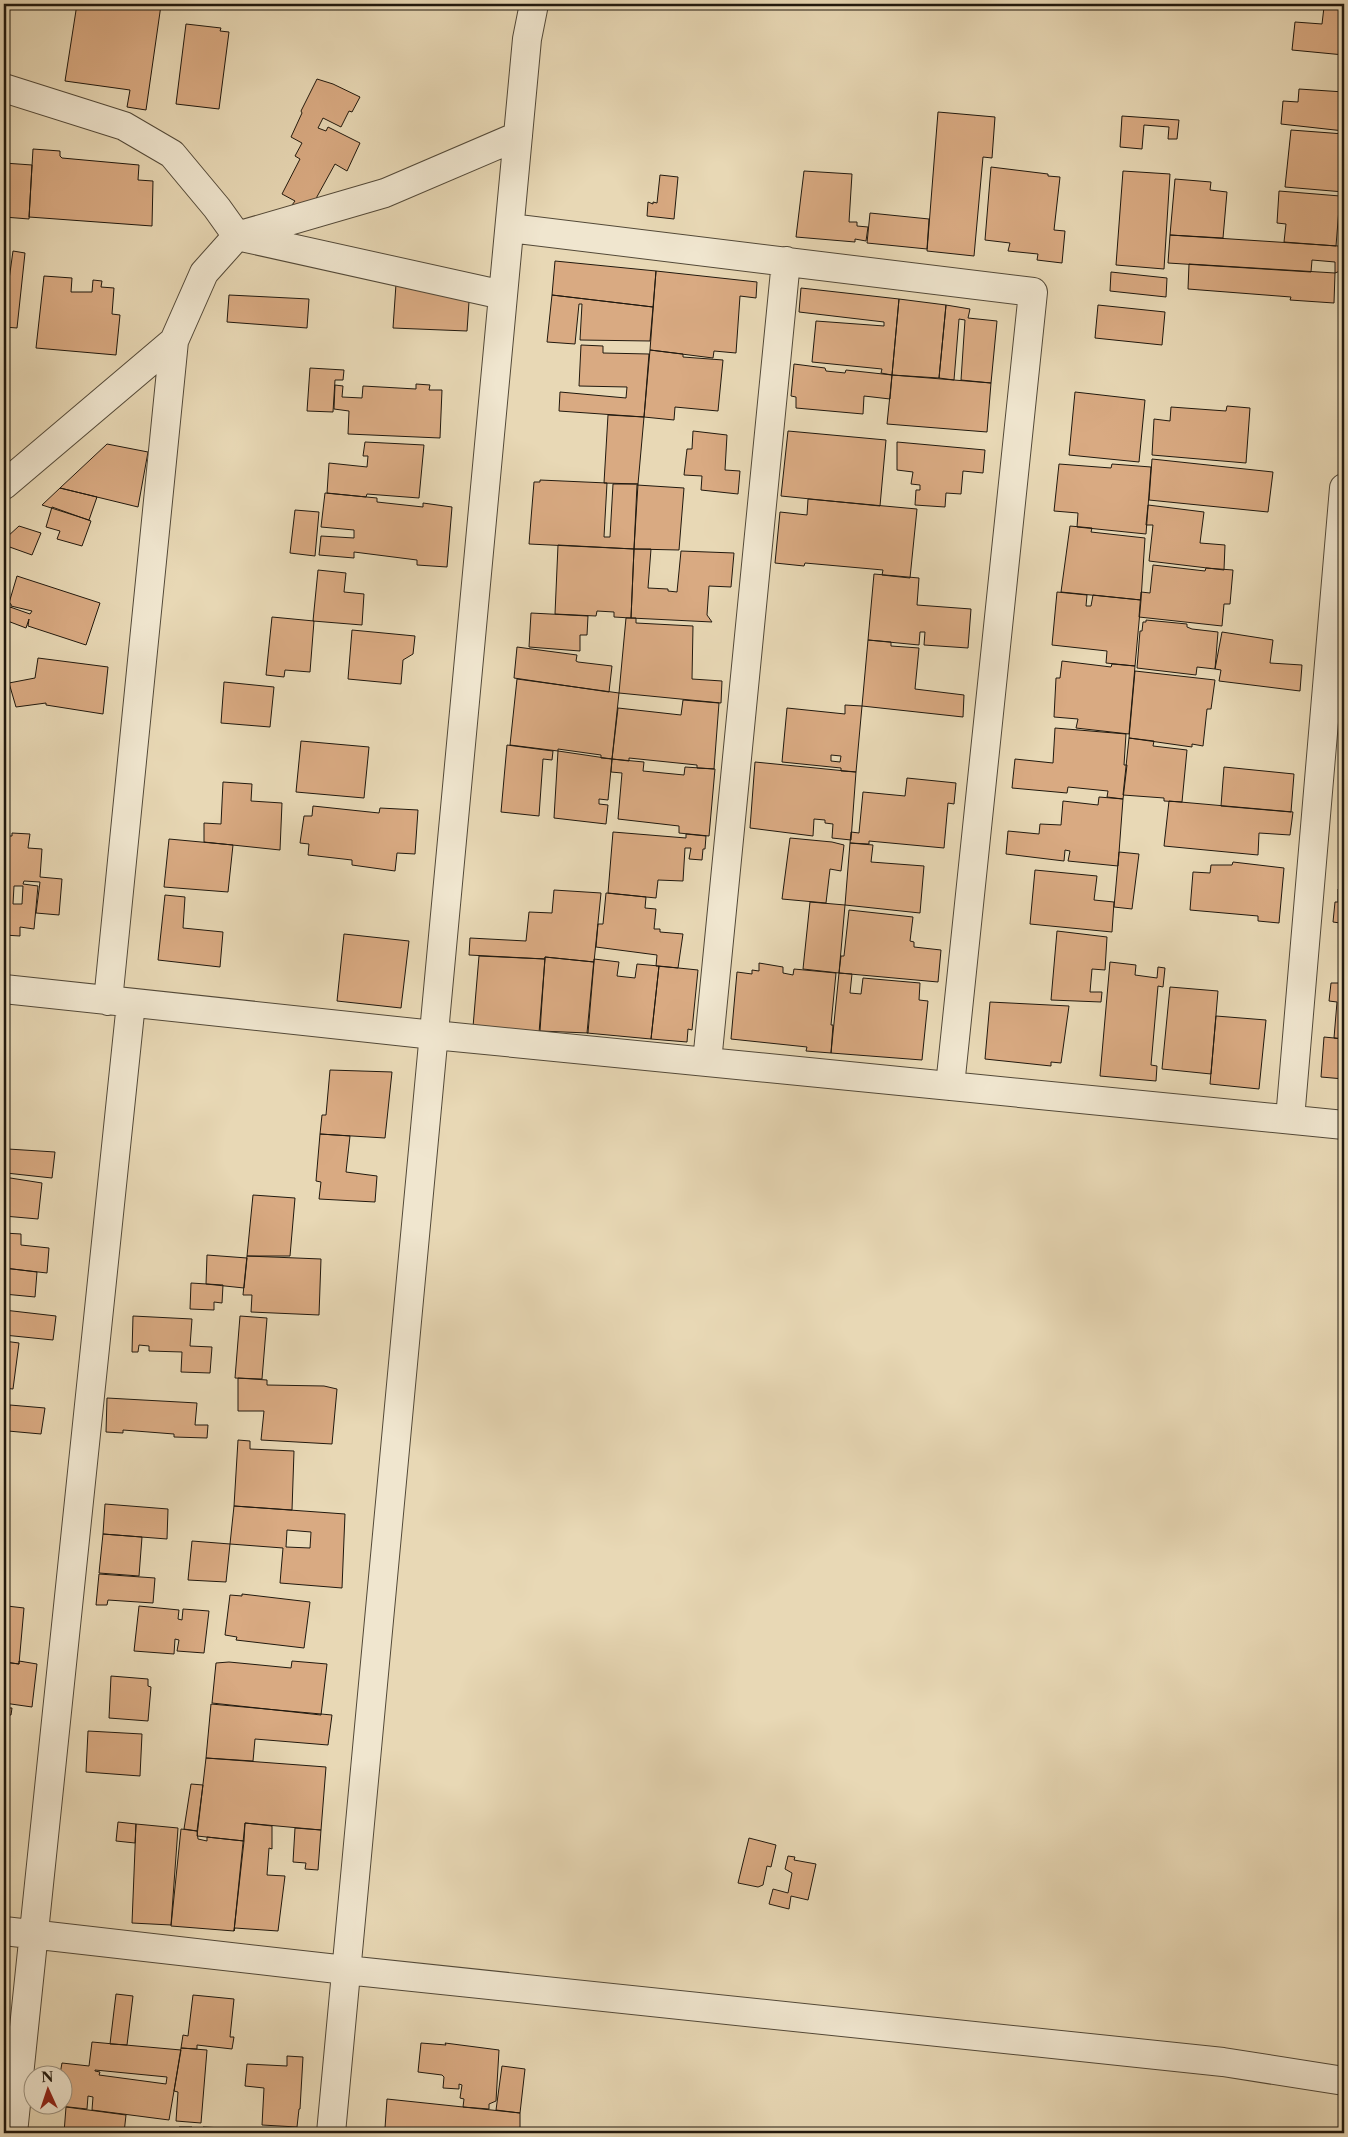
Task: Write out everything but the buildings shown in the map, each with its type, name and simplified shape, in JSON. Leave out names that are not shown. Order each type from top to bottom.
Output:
[{"type":"street","points":[[331,2133],[527,38],[534,4]]},
{"type":"street","points":[[4,88],[124,126],[172,154],[217,208],[237,236],[503,295]]},
{"type":"street","points":[[14,2133],[34,1934],[119,1002],[174,342],[204,274],[237,236],[386,193],[518,136]]},
{"type":"street","points":[[510,228],[1033,292],[950,1086]]},
{"type":"street","points":[[707,1062],[786,261]]},
{"type":"street","points":[[4,485],[174,342]]},
{"type":"street","points":[[1290,1119],[1344,488]]},
{"type":"street","points":[[4,989],[434,1035],[1344,1124]]},
{"type":"street","points":[[4,1931],[346,1970],[1213,2061],[1344,2081]]}]
